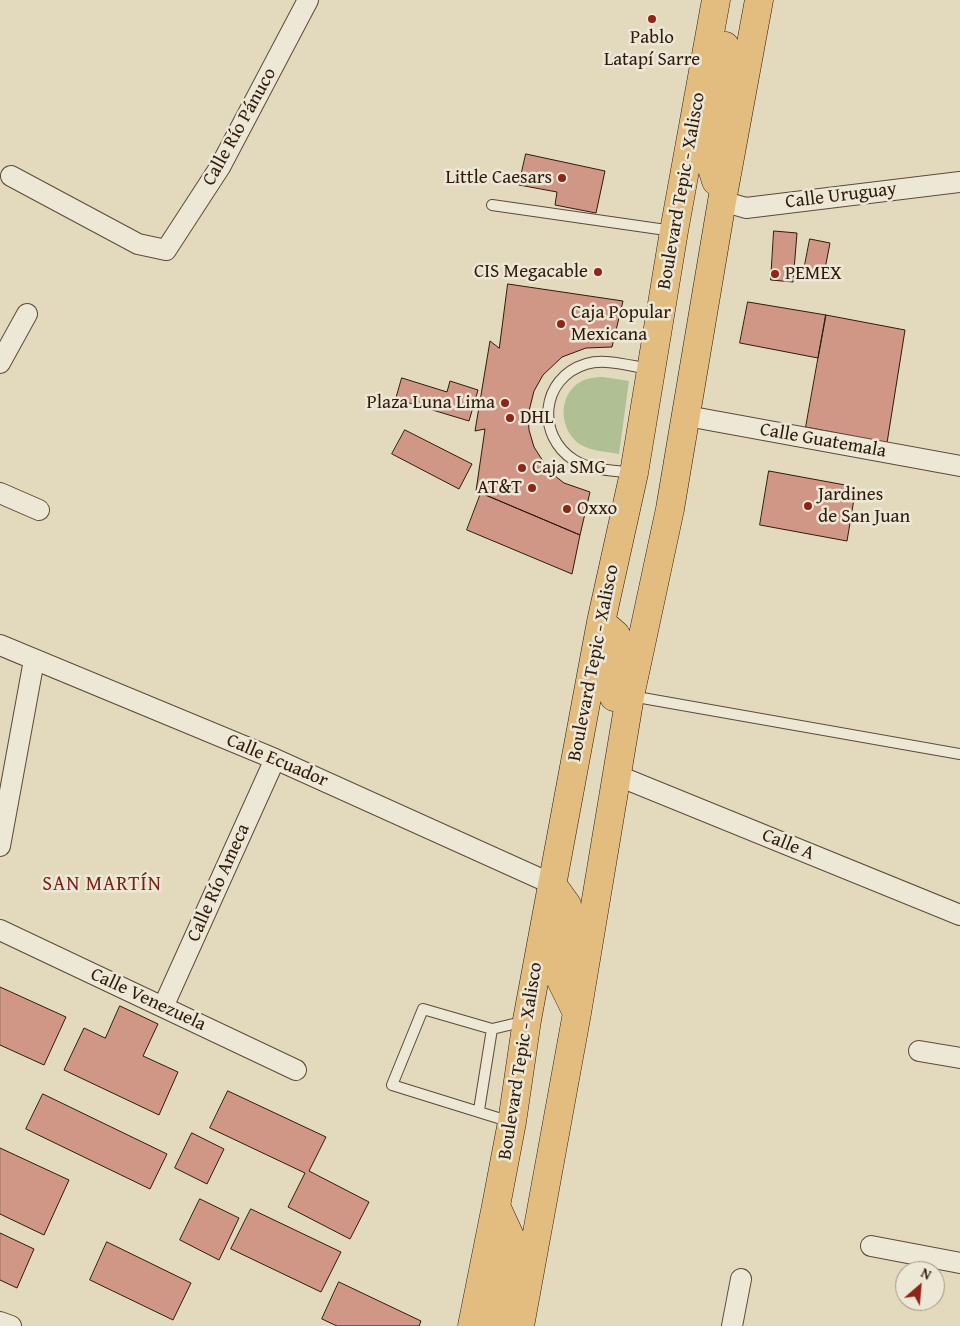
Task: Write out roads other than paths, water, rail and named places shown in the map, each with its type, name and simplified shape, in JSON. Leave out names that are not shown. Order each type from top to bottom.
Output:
[{"type":"main road","name":"Boulevard Tepic - Xalisco","points":[[472,1326],[512,1122],[527,1020],[600,622],[634,473],[674,231],[716,0]]},
{"type":"main road","points":[[722,201],[711,165],[728,22],[724,0]]},
{"type":"main road","points":[[520,1326],[577,1013],[630,696],[670,509],[722,201],[759,0]]},
{"type":"main road","points":[[651,370],[668,383],[676,393],[678,403],[660,484],[662,497],[670,509]]},
{"type":"main road","points":[[600,622],[616,635],[619,642],[608,749],[611,766],[616,775]]},
{"type":"main road","points":[[552,884],[567,905],[557,972],[577,1013]]},
{"type":"main road","points":[[496,1206],[513,1243],[499,1326]]},
{"type":"street","name":"Calle Río Pánuco","points":[[10,176],[138,244],[166,250],[220,167],[308,0]]},
{"type":"street","name":"Calle Uruguay","points":[[722,201],[746,208],[960,182]]},
{"type":"street","points":[[0,363],[27,314]]},
{"type":"street","name":"Calle Guatemala","points":[[687,416],[960,466]]},
{"type":"street","points":[[0,493],[39,510]]},
{"type":"street","name":"Calle Ecuador","points":[[0,645],[275,759],[552,884]]},
{"type":"street","points":[[0,846],[34,660]]},
{"type":"street","name":"Calle Río Ameca","points":[[164,1008],[275,759]]},
{"type":"street","name":"Calle A","points":[[616,775],[960,915]]},
{"type":"street","name":"Calle Venezuela","points":[[0,930],[296,1070]]},
{"type":"street","points":[[919,1051],[960,1058]]},
{"type":"street","points":[[871,1246],[960,1263]]},
{"type":"street","points":[[732,1326],[741,1280]]},
{"type":"street","points":[[0,1322],[11,1326]]},
{"type":"lane","points":[[492,205],[674,231]]},
{"type":"lane","points":[[634,473],[593,467],[576,462],[561,450],[552,435],[547,418],[549,400],[557,384],[570,371],[586,364],[604,362],[651,370]]},
{"type":"lane","points":[[630,696],[960,754]]},
{"type":"lane","points":[[512,1122],[479,1110],[392,1085],[424,1008],[492,1029],[527,1020]]},
{"type":"lane","points":[[479,1110],[492,1029]]},
{"type":"place","name":"Pablo Latapí Sarre","points":[[652,19]]},
{"type":"place","name":"Little Caesars","points":[[562,178]]},
{"type":"place","name":"CIS Megacable","points":[[598,272]]},
{"type":"place","name":"PEMEX","points":[[775,274]]},
{"type":"place","name":"Caja Popular Mexicana","points":[[561,324]]},
{"type":"place","name":"Plaza Luna Lima","points":[[505,403]]},
{"type":"place","name":"DHL","points":[[510,418]]},
{"type":"place","name":"Caja SMG","points":[[522,468]]},
{"type":"place","name":"AT&T","points":[[532,488]]},
{"type":"place","name":"Jardines de San Juan","points":[[808,506]]},
{"type":"place","name":"Oxxo","points":[[567,509]]},
{"type":"district","name":"SAN MARTÍN","points":[[102,885]]}]
